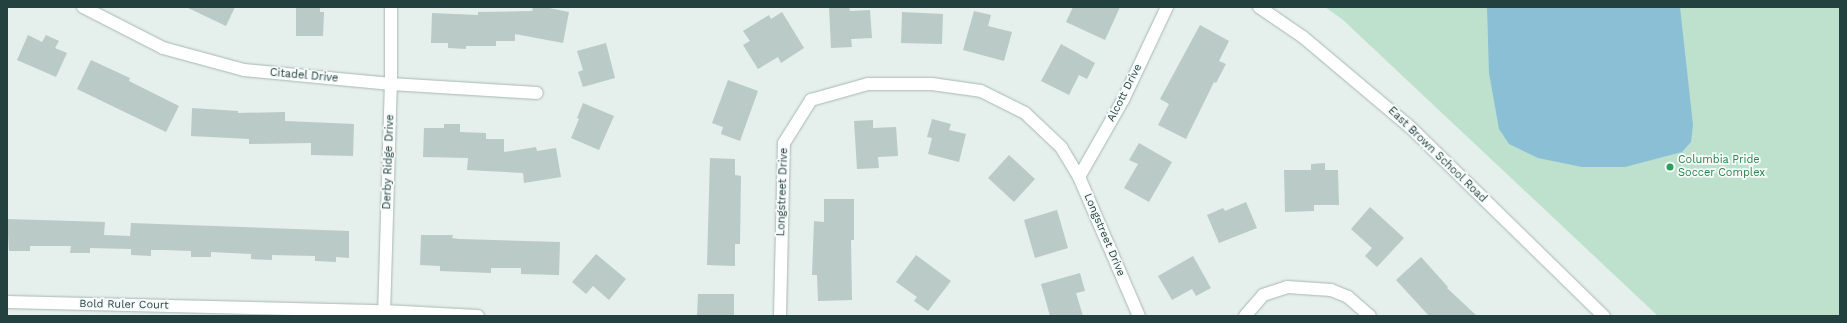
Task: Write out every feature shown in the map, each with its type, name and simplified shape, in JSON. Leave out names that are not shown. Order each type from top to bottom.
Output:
[{"type":"street","name":"Citadel Drive","points":[[83,7],[163,48],[244,70],[391,84],[537,93]]},
{"type":"street","name":"Derby Ridge Drive","points":[[384,314],[391,84],[391,7]]},
{"type":"street","name":"Alcott Drive","points":[[1079,177],[1124,98],[1167,7]]},
{"type":"street","name":"East Brown School Road","points":[[1259,7],[1303,37],[1410,127],[1604,316]]},
{"type":"street","name":"Longstreet Drive","points":[[780,316],[784,143],[811,100],[868,84],[932,84],[982,91],[1025,114],[1061,147],[1079,177],[1139,316]]},
{"type":"street","points":[[1245,316],[1263,295],[1287,287],[1331,290],[1348,297],[1370,316]]},
{"type":"street","name":"Bold Ruler Court","points":[[7,302],[478,316]]},
{"type":"green space","name":"Columbia Pride Soccer Complex","points":[[1325,7],[1840,7],[1840,316],[1658,316],[1342,19]]},
{"type":"water","points":[[1487,7],[1680,7],[1693,125],[1691,142],[1682,152],[1625,167],[1582,167],[1538,158],[1509,144],[1499,129],[1489,73]]},
{"type":"building","points":[[186,7],[235,7],[226,26]]},
{"type":"building","points":[[296,7],[320,7],[320,12],[324,12],[323,36],[296,36]]},
{"type":"building","points":[[533,7],[544,7],[569,12],[563,43],[515,34],[515,41],[496,41],[496,46],[466,46],[466,49],[448,48],[448,43],[431,43],[432,13],[478,15],[478,12],[532,11]]},
{"type":"building","points":[[829,7],[849,7],[850,11],[870,10],[872,38],[851,39],[852,47],[831,48]]},
{"type":"building","points":[[1073,7],[1120,7],[1105,40],[1066,22]]},
{"type":"building","points":[[974,11],[991,15],[988,26],[1012,32],[1004,61],[963,50]]},
{"type":"building","points":[[782,12],[804,48],[781,63],[778,57],[758,69],[743,45],[750,41],[743,31],[769,15],[771,19]]},
{"type":"building","points":[[902,12],[943,14],[942,44],[901,43]]},
{"type":"building","points":[[1200,25],[1229,41],[1219,61],[1226,64],[1216,83],[1214,82],[1186,139],[1158,125],[1169,104],[1160,99]]},
{"type":"building","points":[[28,35],[42,42],[46,35],[59,41],[55,48],[67,53],[56,77],[17,60]]},
{"type":"building","points":[[606,43],[615,78],[583,87],[578,72],[583,70],[577,51]]},
{"type":"building","points":[[1061,44],[1095,63],[1087,79],[1079,75],[1069,95],[1041,81]]},
{"type":"building","points":[[91,60],[130,78],[129,81],[179,106],[166,132],[77,89]]},
{"type":"building","points":[[728,80],[758,91],[740,141],[721,134],[723,127],[712,123]]},
{"type":"building","points":[[583,103],[614,116],[599,150],[571,138],[579,119],[577,118]]},
{"type":"building","points":[[192,108],[238,111],[238,113],[285,112],[285,121],[354,124],[353,156],[311,155],[311,143],[249,144],[249,139],[191,136]]},
{"type":"building","points":[[932,119],[951,124],[949,130],[966,134],[959,162],[928,154],[932,138],[927,137]]},
{"type":"building","points":[[873,120],[873,128],[896,127],[898,156],[878,157],[879,168],[857,169],[854,121]]},
{"type":"building","points":[[444,124],[460,124],[460,132],[486,133],[486,139],[504,139],[504,152],[536,147],[537,151],[556,148],[561,177],[524,183],[523,173],[467,170],[468,158],[423,157],[424,128],[444,128]]},
{"type":"building","points":[[1139,143],[1172,162],[1149,202],[1124,188],[1138,164],[1129,160]]},
{"type":"building","points":[[1009,155],[1035,179],[1014,202],[988,178]]},
{"type":"building","points":[[710,158],[735,159],[735,175],[741,176],[740,244],[735,244],[735,266],[707,265]]},
{"type":"building","points":[[1325,163],[1325,170],[1338,170],[1339,205],[1314,205],[1314,211],[1285,212],[1284,170],[1311,170],[1311,164]]},
{"type":"building","points":[[824,199],[854,199],[854,240],[851,240],[852,300],[818,301],[817,275],[812,275],[814,221],[824,222]]},
{"type":"building","points":[[1246,202],[1257,228],[1219,243],[1207,215],[1223,208],[1225,211]]},
{"type":"building","points":[[1370,207],[1404,238],[1377,267],[1365,256],[1372,248],[1351,229]]},
{"type":"building","points":[[1057,210],[1068,248],[1035,258],[1024,220]]},
{"type":"building","points":[[7,219],[105,222],[104,235],[130,236],[131,223],[349,231],[349,258],[336,257],[336,262],[315,261],[315,256],[272,255],[272,260],[251,259],[251,254],[211,252],[211,257],[191,257],[191,251],[164,250],[151,250],[151,256],[131,255],[131,249],[90,248],[90,253],[70,253],[71,246],[30,246],[30,251],[9,251]]},
{"type":"building","points":[[421,235],[453,235],[452,238],[459,239],[560,242],[559,275],[521,274],[521,268],[491,268],[491,273],[440,271],[440,266],[420,265]]},
{"type":"building","points":[[596,254],[626,279],[609,300],[593,286],[586,294],[572,282]]},
{"type":"building","points":[[916,255],[951,281],[928,311],[914,301],[917,297],[896,282]]},
{"type":"building","points":[[1193,256],[1211,288],[1196,296],[1192,289],[1172,300],[1158,276]]},
{"type":"building","points":[[1421,257],[1448,287],[1447,288],[1477,316],[1429,316],[1396,280]]},
{"type":"building","points":[[1080,273],[1085,291],[1076,293],[1083,316],[1050,316],[1041,284]]},
{"type":"building","points":[[698,294],[734,294],[734,316],[697,316]]},
{"type":"place","name":"Columbia Pride Soccer Complex","points":[[1670,167]]}]
